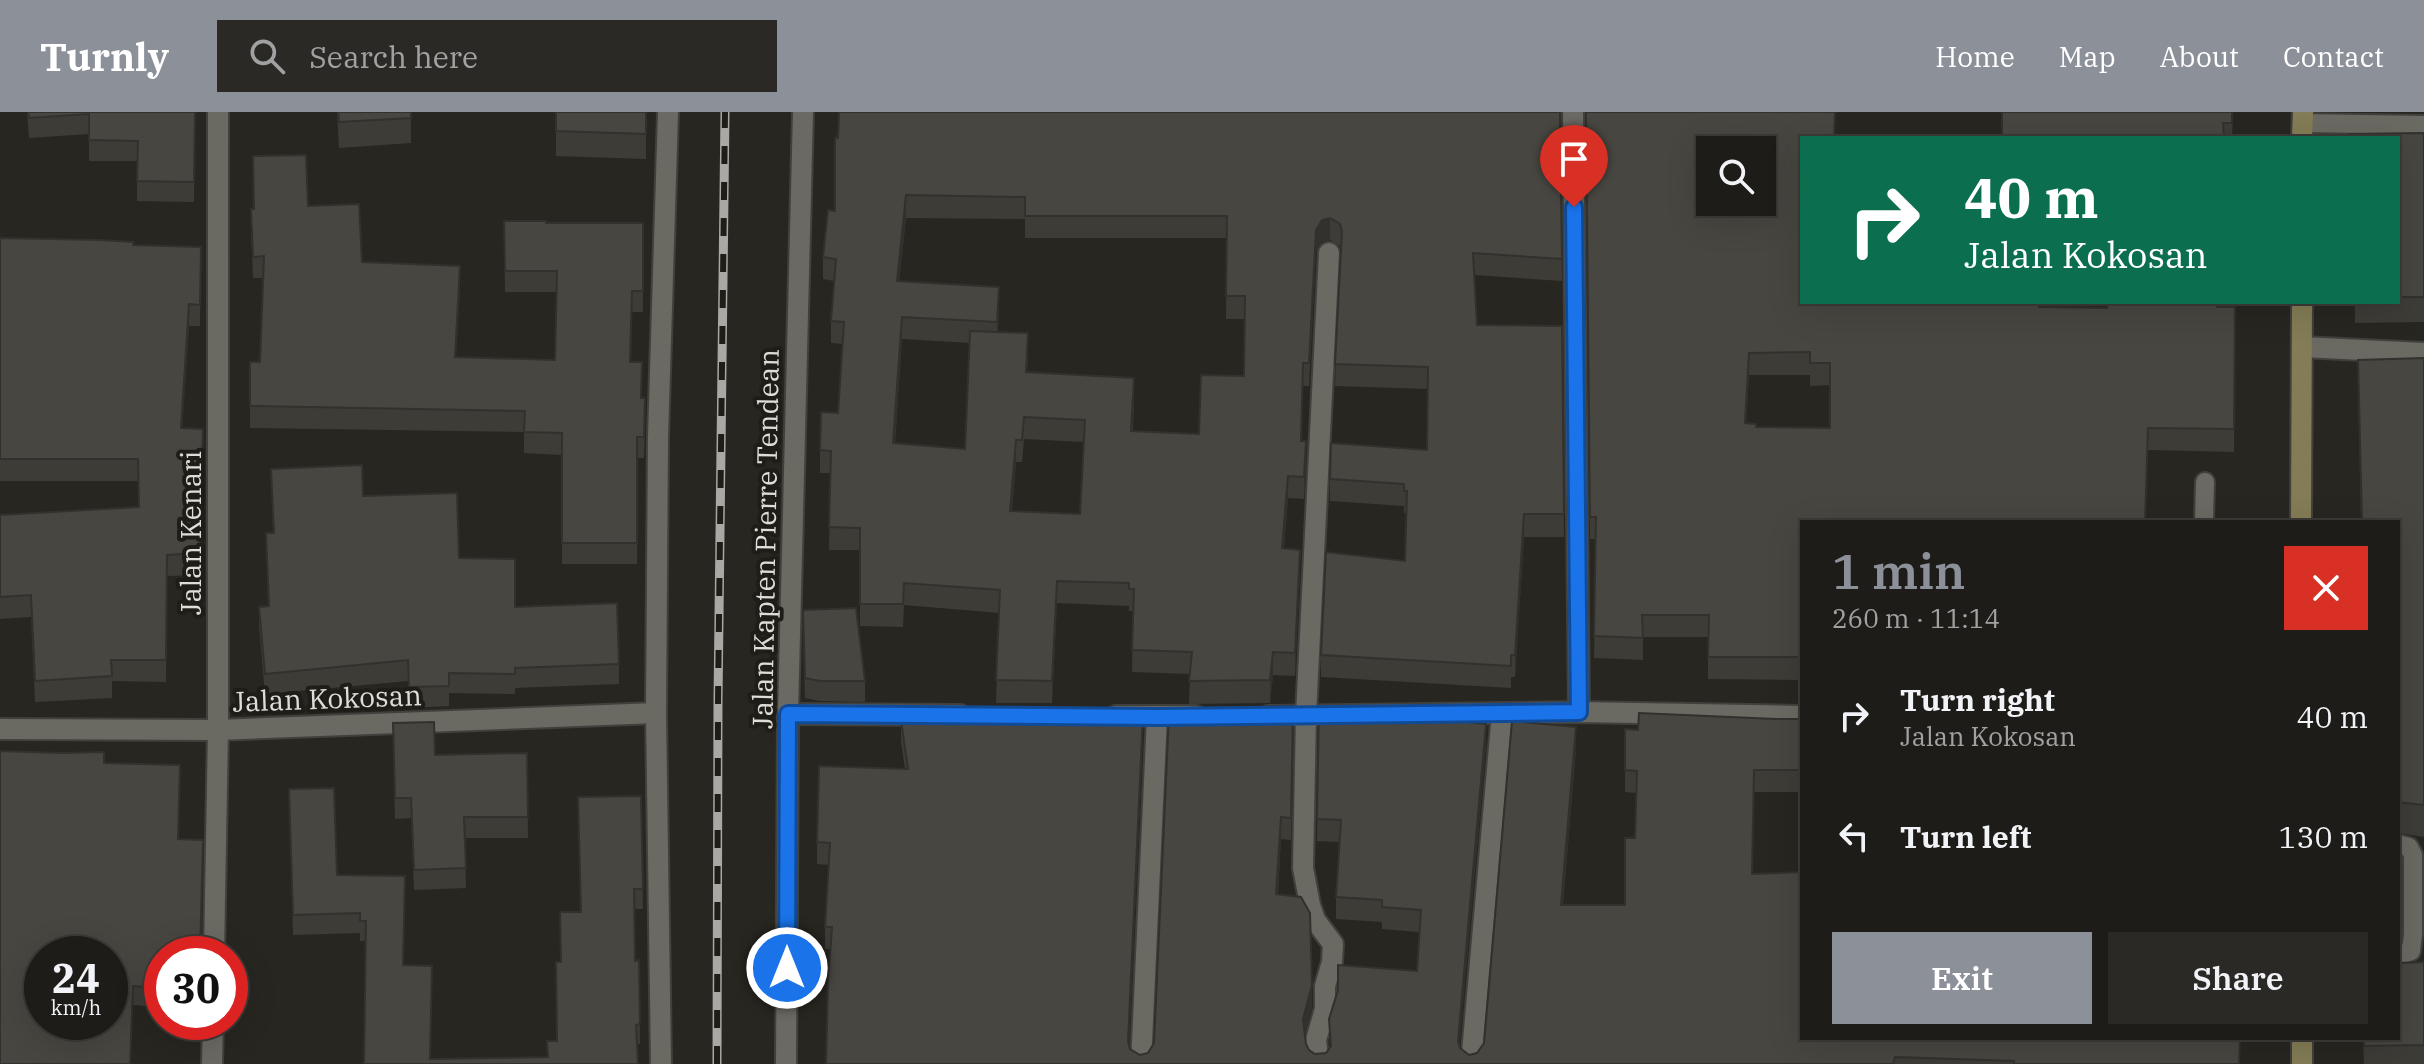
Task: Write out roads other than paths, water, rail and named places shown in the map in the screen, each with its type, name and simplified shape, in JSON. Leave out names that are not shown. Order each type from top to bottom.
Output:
[{"type":"main road","points":[[2301,520],[2302,304]]},
{"type":"main road","points":[[2302,1040],[2302,1064]]},
{"type":"street","name":"Jalan Kenari","points":[[214,936],[218,730],[210,251],[218,112]]},
{"type":"street","points":[[661,1064],[656,713],[658,437],[668,112]]},
{"type":"street","name":"Jalan Kapten Pierre Tendean","points":[[786,1064],[788,714],[803,112]]},
{"type":"street","points":[[1573,112],[1579,712]]},
{"type":"street","points":[[1319,1064],[1316,1040],[1325,1009],[1325,986],[1333,944],[1315,920],[1303,868],[1306,715],[1329,253]]},
{"type":"street","points":[[2302,347],[2424,353]]},
{"type":"street","points":[[1246,716],[1579,712],[1800,716]]},
{"type":"street","name":"Jalan Kokosan","points":[[0,729],[218,730],[656,713]]},
{"type":"street","points":[[1471,1064],[1502,713]]},
{"type":"street","points":[[788,714],[972,715]]},
{"type":"street","points":[[1095,716],[1216,716]]},
{"type":"street","points":[[1141,1064],[1157,717]]},
{"type":"street","points":[[212,1064],[213,1040]]},
{"type":"lane","points":[[2302,124],[2424,125]]},
{"type":"lane","points":[[2204,520],[2205,482]]},
{"type":"lane","points":[[2400,845],[2409,847],[2413,855],[2413,934],[2411,951],[2400,955]]},
{"type":"railway","points":[[717,1064],[725,112]]}]
